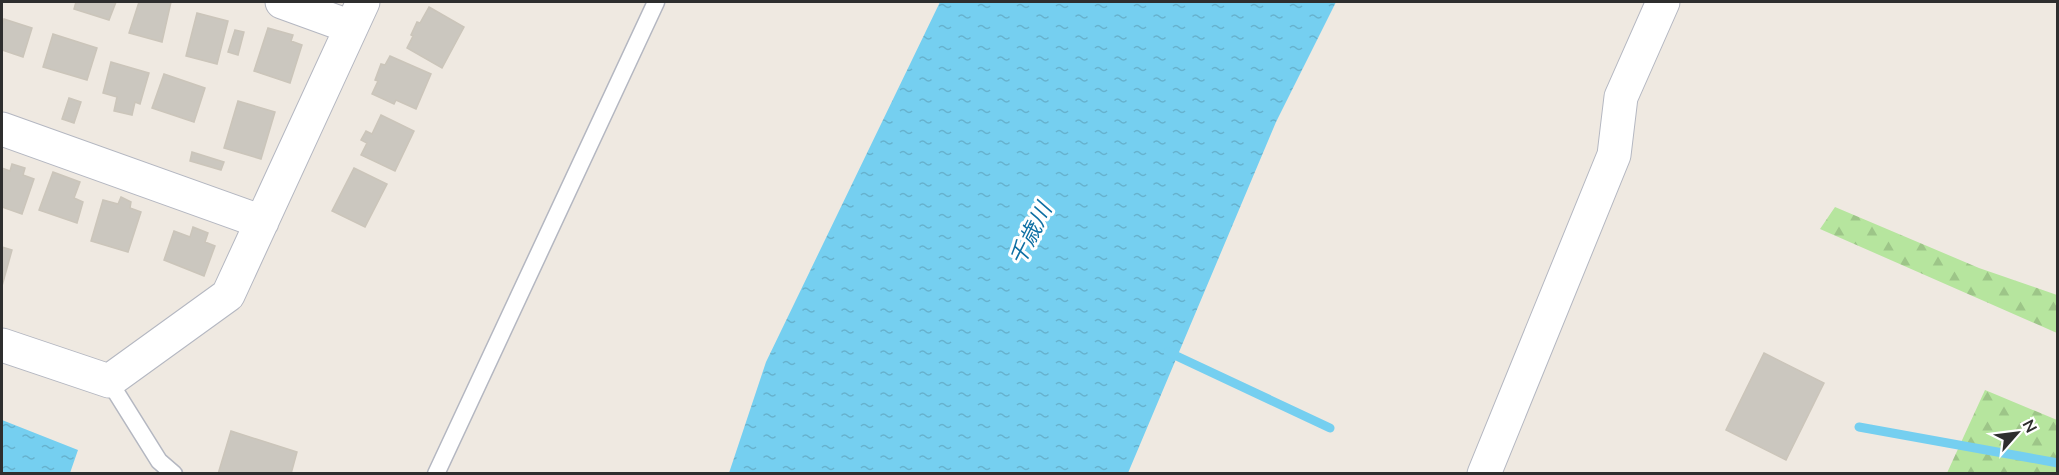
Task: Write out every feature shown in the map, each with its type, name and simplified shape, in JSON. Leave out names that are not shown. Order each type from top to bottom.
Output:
[{"type":"street","points":[[2,345],[109,381],[228,295],[357,14],[282,2]]},
{"type":"street","points":[[1484,474],[1614,155],[1621,97],[1663,2]]},
{"type":"street","points":[[2,129],[262,222]]},
{"type":"lane","points":[[436,474],[656,2]]},
{"type":"lane","points":[[109,381],[159,461],[174,474]]},
{"type":"green space","points":[[1835,207],[1979,268],[2057,295],[2057,333],[1820,229]]},
{"type":"green space","points":[[1985,390],[2057,420],[2057,473],[1947,473]]},
{"type":"water","name":"千歳川","points":[[940,2],[1336,2],[1276,122],[1128,473],[729,473],[766,362]]},
{"type":"water","points":[[2,420],[78,450],[70,473],[2,473]]},
{"type":"building","points":[[76,2],[116,2],[109,20],[74,9]]},
{"type":"building","points":[[139,2],[171,2],[162,42],[129,33]]},
{"type":"building","points":[[429,7],[464,27],[442,68],[407,48],[417,22],[420,23]]},
{"type":"building","points":[[197,13],[228,21],[217,64],[186,56]]},
{"type":"building","points":[[4,19],[32,28],[23,57],[2,50]]},
{"type":"building","points":[[268,28],[293,35],[291,41],[302,45],[290,83],[254,71]]},
{"type":"building","points":[[235,30],[244,32],[238,55],[228,52]]},
{"type":"building","points":[[53,34],[97,48],[87,80],[43,67]]},
{"type":"building","points":[[390,56],[431,74],[416,109],[396,100],[394,104],[372,94],[378,81],[375,80],[381,64],[385,65]]},
{"type":"building","points":[[111,62],[149,73],[140,104],[135,102],[132,115],[114,111],[117,97],[103,93]]},
{"type":"building","points":[[164,74],[205,88],[194,122],[152,108]]},
{"type":"building","points":[[69,98],[81,102],[74,123],[62,119]]},
{"type":"building","points":[[238,101],[275,112],[261,159],[224,148]]},
{"type":"building","points":[[381,115],[414,131],[395,171],[361,155],[367,143],[361,140],[366,131],[372,134]]},
{"type":"building","points":[[192,152],[224,162],[221,170],[190,161]]},
{"type":"building","points":[[12,164],[25,168],[23,175],[34,179],[22,214],[2,207],[2,168],[10,171]]},
{"type":"building","points":[[354,168],[387,184],[365,227],[332,211]]},
{"type":"building","points":[[53,172],[80,182],[74,198],[83,202],[77,223],[39,210]]},
{"type":"building","points":[[121,197],[131,202],[130,208],[141,212],[128,252],[91,241],[103,200],[118,204]]},
{"type":"building","points":[[193,227],[208,233],[205,242],[215,246],[204,276],[164,260],[174,231],[190,237]]},
{"type":"building","points":[[2,247],[12,250],[2,286]]},
{"type":"building","points":[[1764,353],[1824,383],[1786,460],[1726,430]]},
{"type":"building","points":[[231,431],[297,452],[291,474],[218,474]]},
{"type":"waterway","points":[[1168,352],[1330,428]]},
{"type":"waterway","points":[[1859,427],[2058,463]]}]
